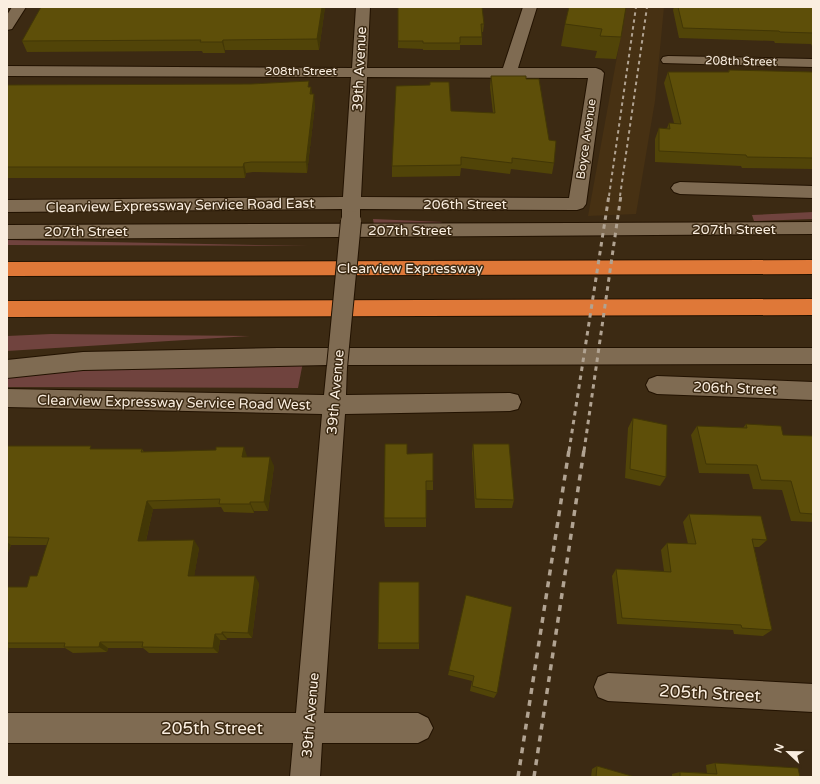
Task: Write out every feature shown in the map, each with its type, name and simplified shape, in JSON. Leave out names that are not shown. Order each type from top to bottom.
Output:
[{"type":"highway","points":[[7,260],[175,269]]},
{"type":"highway","name":"Clearview Expressway","points":[[7,268],[175,269],[813,266]]},
{"type":"highway","points":[[7,309],[813,307]]},
{"type":"highway","points":[[623,308],[813,317]]},
{"type":"highway","points":[[7,317],[222,309]]},
{"type":"street","points":[[7,26],[19,7]]},
{"type":"street","name":"39th Avenue","points":[[305,777],[337,367],[352,212],[358,72],[363,7]]},
{"type":"street","points":[[510,71],[530,7]]},
{"type":"street","name":"208th Street","points":[[668,60],[813,63]]},
{"type":"street","name":"208th Street","points":[[7,71],[510,71],[596,73]]},
{"type":"street","name":"Boyce Avenue","points":[[577,204],[596,73]]},
{"type":"street","points":[[680,188],[813,192]]},
{"type":"street","name":"206th Street","points":[[352,212],[577,204]]},
{"type":"street","name":"Clearview Expressway Service Road East","points":[[7,206],[352,212]]},
{"type":"street","name":"207th Street","points":[[7,232],[813,228]]},
{"type":"street","points":[[7,369],[83,361],[262,357],[813,356]]},
{"type":"street","name":"206th Street","points":[[657,385],[813,391]]},
{"type":"street","name":"Clearview Expressway Service Road West","points":[[7,398],[334,405],[510,402]]},
{"type":"street","name":"205th Street","points":[[608,687],[813,698]]},
{"type":"street","name":"205th Street","points":[[7,728],[418,728]]},
{"type":"shaded area","points":[[626,7],[664,7],[655,101],[636,214],[588,216]]},
{"type":"shaded area","points":[[813,212],[813,219],[754,221],[752,215]]},
{"type":"shaded area","points":[[373,219],[443,222],[434,225],[374,225]]},
{"type":"shaded area","points":[[7,240],[309,246],[7,245]]},
{"type":"shaded area","points":[[51,334],[250,336],[7,351],[7,336]]},
{"type":"shaded area","points":[[303,362],[298,388],[7,387],[7,374],[93,366]]},
{"type":"building","points":[[41,7],[322,7],[317,39],[223,40],[222,42],[200,42],[201,40],[22,41]]},
{"type":"building","points":[[398,7],[482,7],[484,24],[481,24],[482,37],[460,37],[460,43],[398,41]]},
{"type":"building","points":[[569,7],[626,7],[621,37],[600,36],[602,29],[565,24]]},
{"type":"building","points":[[678,7],[813,7],[813,33],[683,28]]},
{"type":"building","points":[[729,70],[813,72],[813,158],[747,157],[746,155],[659,151],[659,128],[670,129],[669,123],[681,124],[668,72],[729,72]]},
{"type":"building","points":[[491,76],[526,76],[526,79],[539,79],[549,140],[556,141],[554,163],[512,158],[512,163],[461,157],[461,165],[392,166],[396,86],[430,85],[430,82],[449,82],[451,111],[495,113]]},
{"type":"building","points":[[309,81],[308,87],[311,87],[310,94],[314,94],[306,162],[251,162],[244,163],[243,167],[7,167],[7,85],[251,84]]},
{"type":"building","points":[[633,418],[667,425],[666,477],[630,469]]},
{"type":"building","points":[[746,424],[781,426],[783,435],[813,436],[813,514],[800,513],[791,481],[761,480],[757,465],[706,464],[697,426],[747,428]]},
{"type":"building","points":[[385,444],[407,444],[407,454],[433,453],[433,481],[426,481],[426,518],[384,518]]},
{"type":"building","points":[[473,444],[509,444],[514,500],[476,499]]},
{"type":"building","points":[[7,446],[91,446],[90,449],[142,449],[141,452],[216,450],[216,447],[244,447],[242,457],[270,457],[264,502],[250,502],[250,504],[219,504],[220,499],[147,501],[138,541],[194,540],[188,576],[255,576],[248,633],[222,632],[222,634],[215,634],[213,648],[142,647],[143,642],[100,642],[99,647],[64,647],[65,643],[7,643],[7,587],[27,587],[30,576],[37,576],[49,538],[7,537]]},
{"type":"building","points":[[689,514],[761,516],[767,540],[752,539],[772,630],[742,628],[741,625],[622,618],[616,569],[671,572],[667,543],[696,544]]},
{"type":"building","points":[[379,582],[419,582],[419,643],[378,643]]},
{"type":"building","points":[[466,595],[512,607],[497,693],[472,686],[474,676],[449,670]]},
{"type":"building","points":[[715,763],[798,768],[800,777],[680,777],[680,772],[717,774]]},
{"type":"building","points":[[597,766],[635,777],[596,777]]},
{"type":"railway","points":[[609,196],[636,7]]},
{"type":"railway","points":[[620,196],[647,7]]},
{"type":"railway","points":[[569,451],[609,195]]},
{"type":"railway","points":[[584,451],[621,195]]},
{"type":"railway","points":[[518,777],[569,450]]},
{"type":"railway","points":[[534,777],[584,450]]}]
